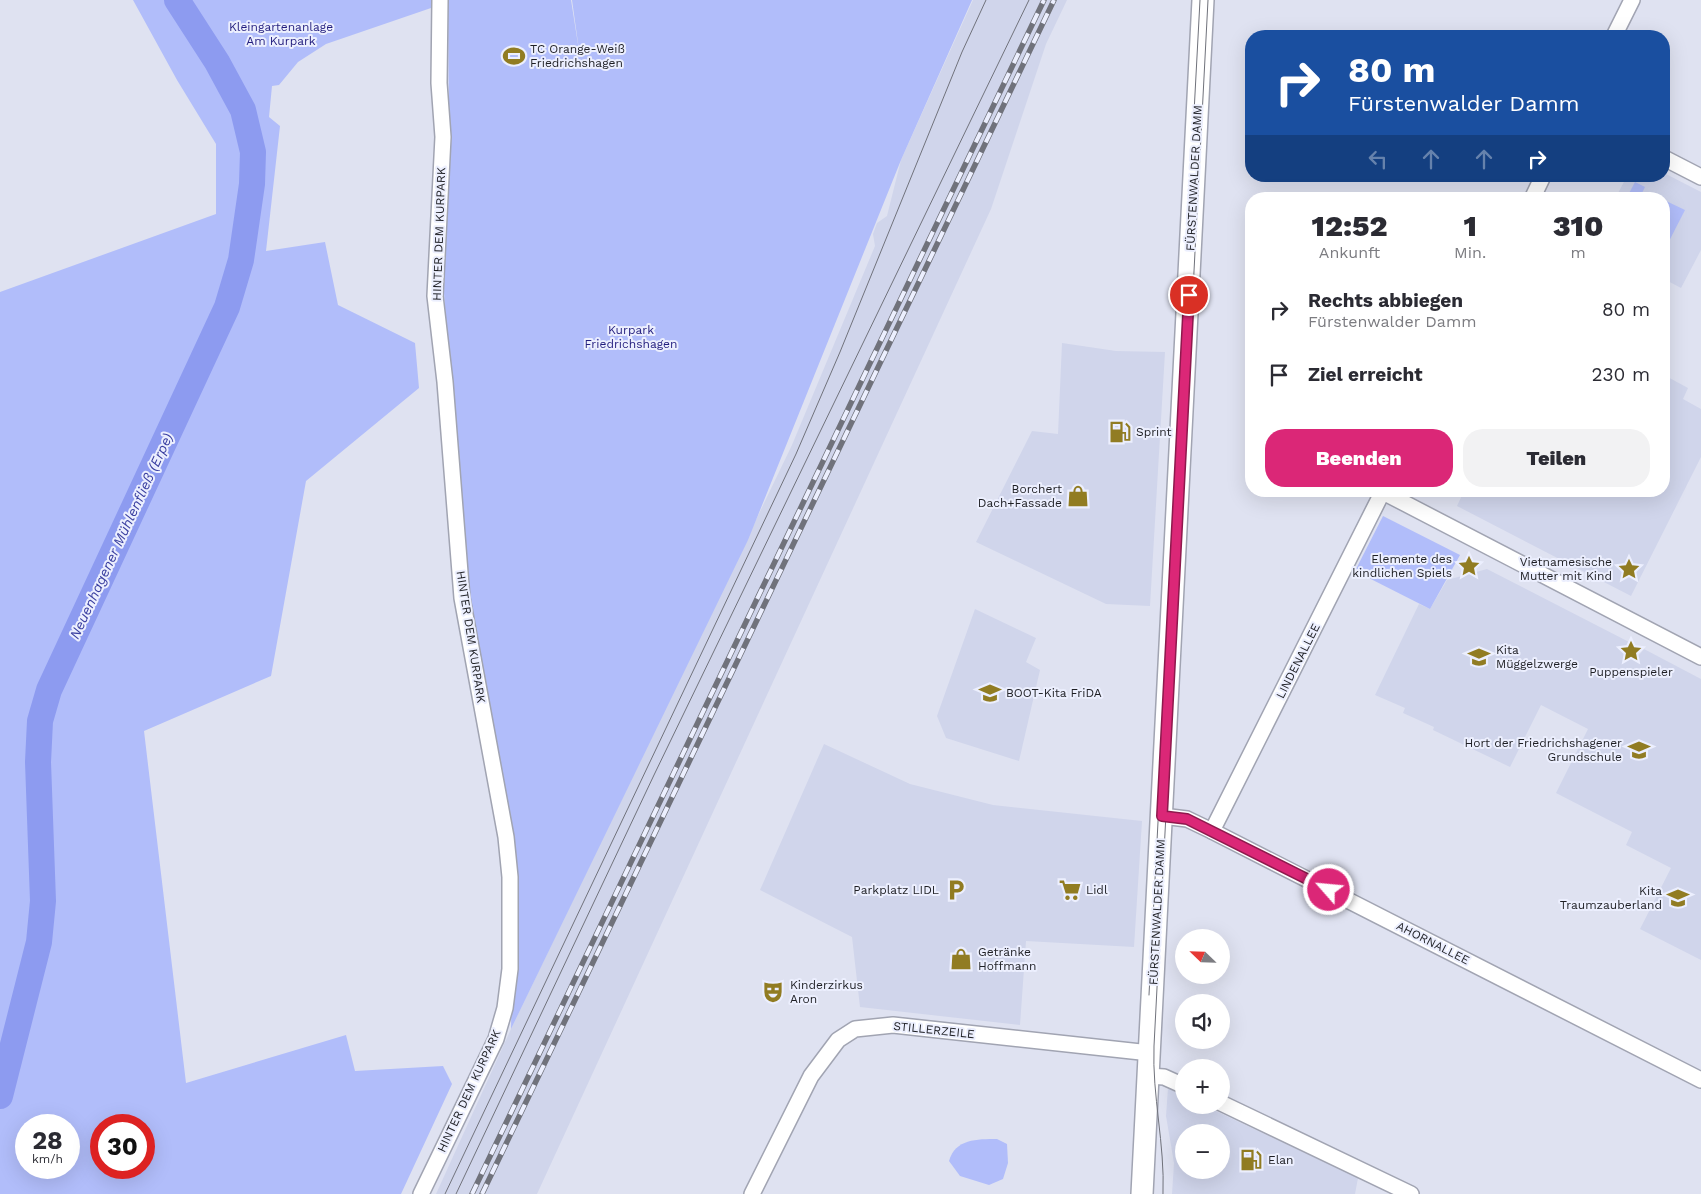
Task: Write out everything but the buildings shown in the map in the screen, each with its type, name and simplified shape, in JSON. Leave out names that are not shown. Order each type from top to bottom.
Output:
[{"type":"main road","name":"FÜRSTENWALDER DAMM","points":[[1142,1194],[1203,0]]},
{"type":"street","name":"HINTER DEM KURPARK","points":[[421,1194],[496,1039],[505,1008],[510,969],[510,877],[506,837],[462,598],[445,382],[435,296],[443,137],[440,83],[440,0]]},
{"type":"street","points":[[1617,30],[1632,0]]},
{"type":"street","points":[[1670,161],[1701,177]]},
{"type":"street","name":"LINDENALLEE","points":[[1212,831],[1380,497]]},
{"type":"street","points":[[1393,497],[1701,656]]},
{"type":"street","name":"AHORNALLEE","points":[[1162,816],[1187,819],[1212,831],[1701,1080]]},
{"type":"street","name":"STILLERZEILE","points":[[752,1194],[821,1061],[838,1040],[855,1029],[893,1025],[1150,1053]]},
{"type":"street","points":[[1148,1076],[1164,1077],[1175,1082]]},
{"type":"street","points":[[1230,1107],[1411,1194]]},
{"type":"shaded area","points":[[973,0],[1067,0],[1046,44],[991,209],[537,1194],[436,1194],[511,1029],[792,445],[875,246],[873,234],[877,223],[887,216],[901,160]]},
{"type":"shaded area","points":[[1670,176],[1701,192],[1701,250],[1681,288],[1670,282],[1670,192],[1619,192],[1624,182],[1670,182]]},
{"type":"shaded area","name":"Borchert Dach+Fassade","points":[[1062,343],[1116,351],[1165,352],[1150,606],[1106,604],[976,542],[1032,431],[1058,434]]},
{"type":"shaded area","points":[[1670,378],[1688,388],[1683,399],[1701,409],[1701,457],[1631,596],[1457,506],[1461,497],[1670,497]]},
{"type":"shaded area","points":[[1487,569],[1631,643],[1629,650],[1639,655],[1644,649],[1701,679],[1701,960],[1640,929],[1671,868],[1626,845],[1632,832],[1556,793],[1588,729],[1541,705],[1510,767],[1433,730],[1434,727],[1403,713],[1405,708],[1375,695],[1419,604],[1430,609],[1447,580]]},
{"type":"shaded area","name":"BOOT-Kita FriDA","points":[[975,609],[1036,638],[1026,662],[1040,670],[1019,761],[946,738],[937,716]]},
{"type":"shaded area","points":[[824,744],[910,784],[993,805],[1142,821],[1134,947],[1026,941],[1020,1025],[860,1007],[852,937],[760,890]]},
{"type":"shaded area","points":[[1168,1088],[1175,1092],[1175,1114],[1222,1114],[1358,1178],[1355,1194],[1172,1194],[1174,1163],[1166,1116]]},
{"type":"green space","name":"Kleingartenanlage Am Kurpark","points":[[133,0],[432,0],[431,8],[326,44],[298,62],[279,85],[272,86],[269,117],[280,126],[266,251],[325,242],[338,305],[415,343],[419,388],[306,481],[271,676],[144,731],[186,1083],[346,1035],[355,1071],[443,1066],[452,1084],[401,1194],[0,1194],[0,292],[216,214],[216,144],[177,80]]},
{"type":"green space","name":"Kurpark Friedrichshagen","points":[[448,0],[571,0],[580,57],[572,0],[972,0],[901,160],[748,540],[511,1029],[514,868],[463,565],[444,293],[449,131]]},
{"type":"green space","points":[[1635,182],[1645,187],[1642,192],[1630,192]]},
{"type":"green space","points":[[1670,203],[1685,210],[1670,239]]},
{"type":"green space","points":[[1383,516],[1460,555],[1430,609],[1355,571]]},
{"type":"green space","points":[[982,1139],[997,1139],[1007,1144],[1008,1163],[1003,1179],[989,1185],[960,1176],[949,1161],[956,1148],[962,1144]]},
{"type":"waterway","name":"Neuenhagener Mühlenfließ (Erpe)","points":[[0,1096],[39,942],[43,901],[38,762],[40,721],[49,690],[227,307],[241,260],[252,184],[253,152],[243,110],[217,62],[177,0]]},
{"type":"tram line","points":[[445,1194],[796,454],[840,352],[962,52],[986,0]]},
{"type":"tram line","points":[[456,1194],[654,775],[1029,0]]},
{"type":"tram line","points":[[1194,113],[1200,0]]},
{"type":"tram line","points":[[1163,1194],[1154,1046],[1208,0]]},
{"type":"tram line","points":[[1149,995],[1172,553]]},
{"type":"railway","points":[[472,1194],[1044,0]]},
{"type":"railway","points":[[482,1194],[1054,0]]},
{"type":"place","name":"TC Orange-Weiß Friedrichshagen","points":[[514,56]]},
{"type":"place","name":"Sprint","points":[[1120,432]]},
{"type":"place","name":"Borchert Dach+Fassade","points":[[1078,496]]},
{"type":"place","name":"Elemente des kindlichen Spiels","points":[[1469,566]]},
{"type":"place","name":"Vietnamesische Mutter mit Kind","points":[[1629,569]]},
{"type":"place","name":"Puppenspieler","points":[[1631,651]]},
{"type":"place","name":"Kita Müggelzwerge","points":[[1479,657]]},
{"type":"place","name":"BOOT-Kita FriDA","points":[[990,693]]},
{"type":"place","name":"Hort der Friedrichshagener Grundschule","points":[[1639,750]]},
{"type":"place","name":"Parkplatz LIDL","points":[[956,890]]},
{"type":"place","name":"Lidl","points":[[1070,890]]},
{"type":"place","name":"Kita Traumzauberland","points":[[1678,898]]},
{"type":"place","name":"Getränke Hoffmann","points":[[961,959]]},
{"type":"place","name":"Kinderzirkus Aron","points":[[773,992]]},
{"type":"place","name":"Elan","points":[[1251,1160]]},
{"type":"route","points":[[1189,295],[1162,816],[1187,819],[1329,890]]}]
